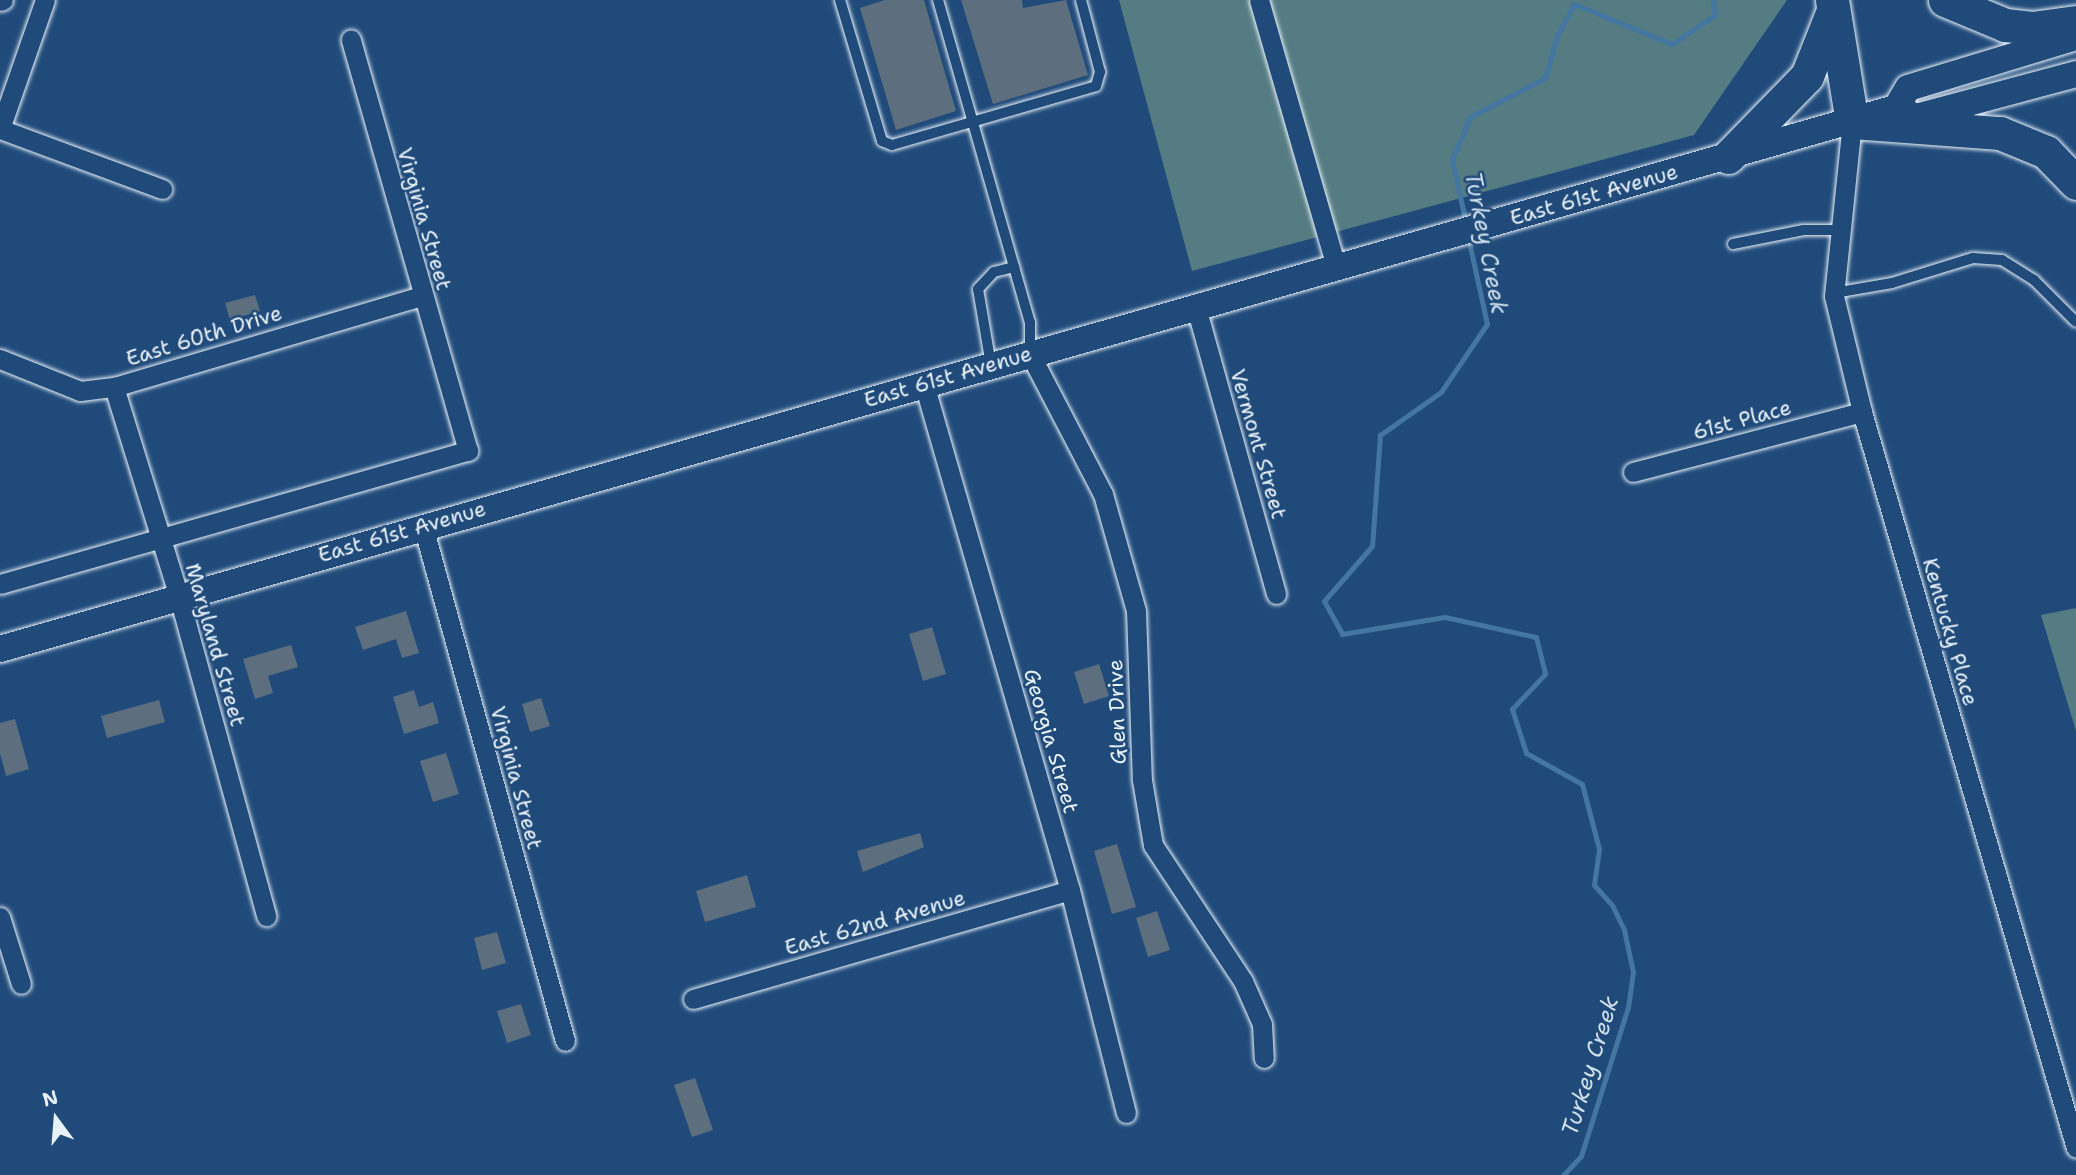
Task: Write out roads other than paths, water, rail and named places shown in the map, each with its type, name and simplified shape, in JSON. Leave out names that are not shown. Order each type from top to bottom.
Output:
[{"type":"highway","points":[[1945,0],[2005,25],[2032,27],[2076,22]]},
{"type":"highway","points":[[1833,3],[1852,122],[2000,133],[2046,152],[2076,183]]},
{"type":"highway","points":[[1728,157],[1807,76],[1833,3]]},
{"type":"main road","name":"East 61st Avenue","points":[[0,649],[423,526],[1852,122],[1896,108],[1908,88],[2076,37]]},
{"type":"main road","name":"East 61st Avenue","points":[[1896,108],[1916,117],[2076,74]]},
{"type":"street","points":[[46,0],[0,129],[162,189]]},
{"type":"street","points":[[1259,0],[1336,268]]},
{"type":"street","name":"Virginia Street","points":[[161,539],[468,451],[351,39]]},
{"type":"street","name":"Kentucky Place","points":[[1852,122],[1834,293],[1862,412],[2076,1148]]},
{"type":"street","name":"East 60th Drive","points":[[0,359],[80,391],[114,387],[422,296]]},
{"type":"street","name":"Vermont Street","points":[[1196,307],[1276,594]]},
{"type":"street","name":"Glen Drive","points":[[1030,354],[1103,494],[1136,611],[1142,780],[1153,845],[1244,981],[1262,1024],[1264,1058]]},
{"type":"street","name":"Georgia Street","points":[[924,384],[1070,890],[1126,1113]]},
{"type":"street","name":"Maryland Street","points":[[114,387],[178,597],[266,916]]},
{"type":"street","name":"61st Place","points":[[1633,472],[1862,412]]},
{"type":"street","name":"Virginia Street","points":[[423,526],[565,1041]]},
{"type":"street","points":[[0,584],[161,539]]},
{"type":"street","name":"East 62nd Avenue","points":[[693,999],[1070,890]]},
{"type":"street","points":[[0,917],[21,984]]},
{"type":"lane","points":[[840,0],[882,141],[892,145],[973,125],[1096,86],[1100,72],[1081,0]]},
{"type":"lane","points":[[938,0],[1030,322],[1030,354]]},
{"type":"lane","points":[[1733,244],[1804,230],[1840,230]]},
{"type":"lane","points":[[1834,293],[1892,283],[1973,258],[2002,260],[2034,280],[2076,322]]},
{"type":"lane","points":[[991,365],[978,289],[994,272],[1014,267]]},
{"type":"waterway","name":"Turkey Creek","points":[[1466,224],[1452,160],[1470,117],[1545,78],[1557,36],[1574,4],[1672,44],[1715,15],[1713,0]]},
{"type":"waterway","name":"Turkey Creek","points":[[1468,237],[1487,324],[1441,392],[1380,435],[1372,546],[1324,601],[1342,634],[1445,617],[1536,637],[1545,674],[1512,709],[1526,753],[1582,784],[1599,849],[1594,885],[1612,905],[1624,930],[1633,972],[1628,1007],[1581,1156],[1563,1175]]}]
